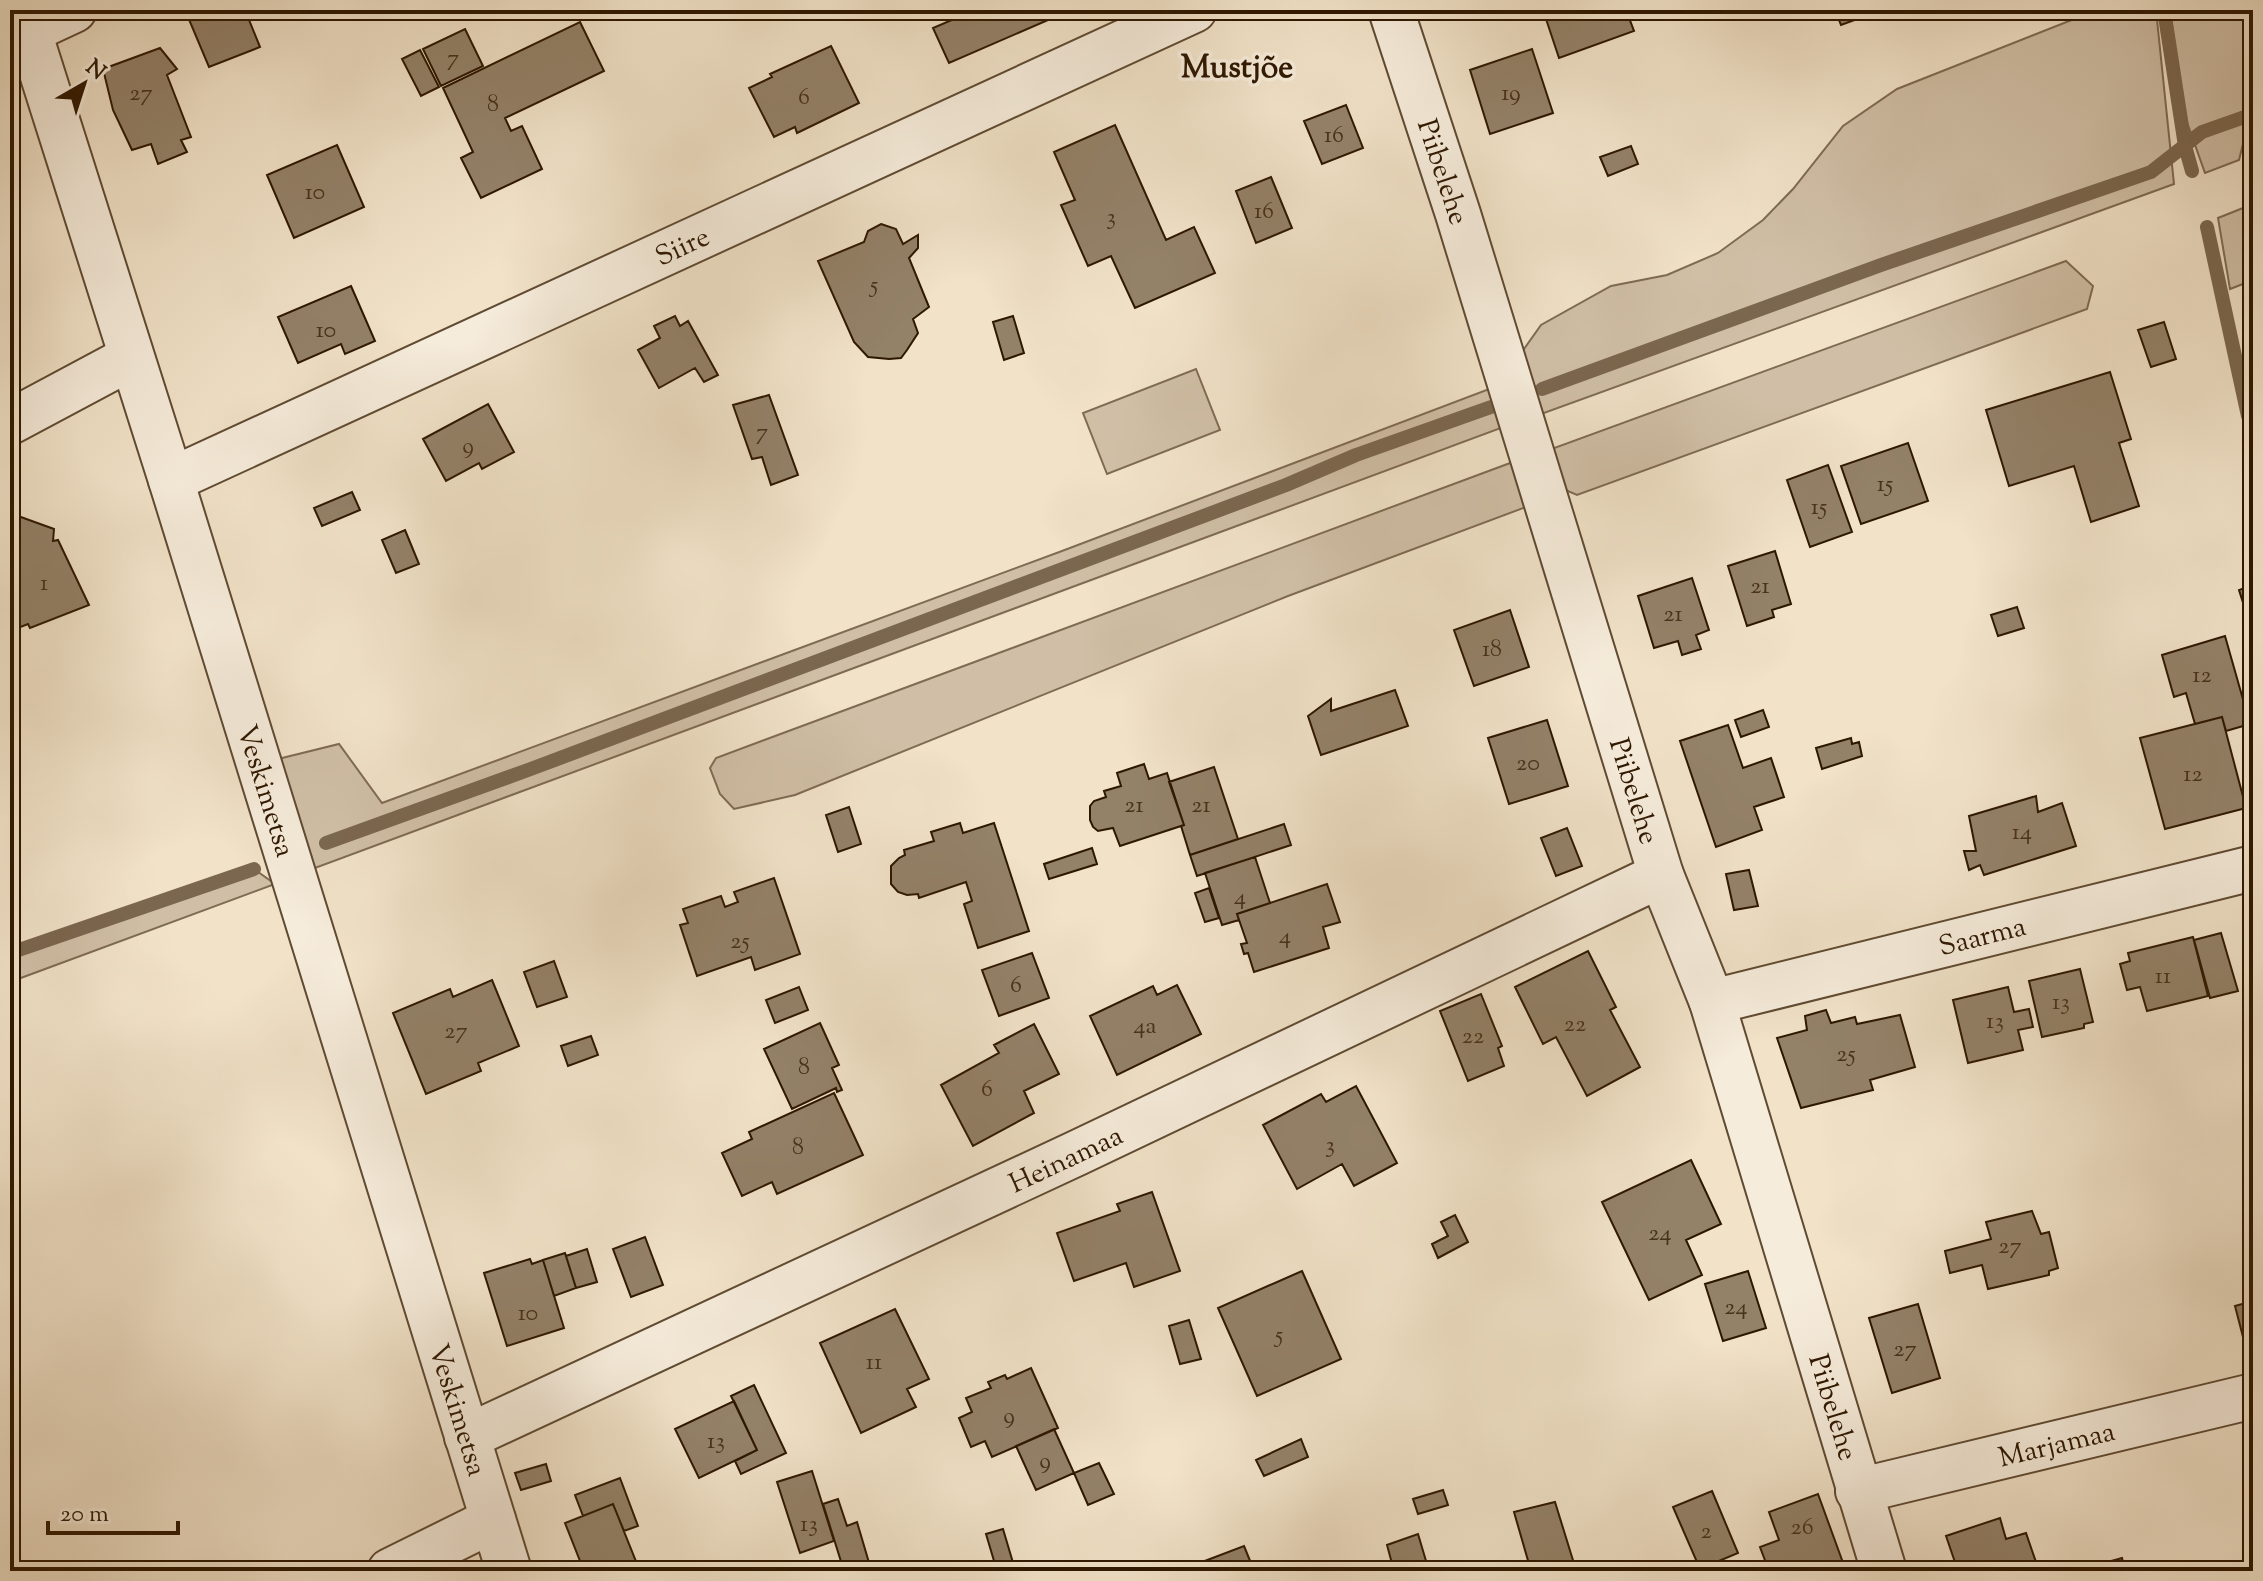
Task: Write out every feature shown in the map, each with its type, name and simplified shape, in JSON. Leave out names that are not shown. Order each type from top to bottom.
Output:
[{"type":"street","points":[[26,20],[74,10]]},
{"type":"street","name":"Siire","points":[[171,480],[1194,10]]},
{"type":"street","name":"Piibelehe","points":[[1391,10],[1458,214],[1661,875],[1712,1002],[1884,1571]]},
{"type":"street","name":"Veskimetsa","points":[[26,20],[509,1571]]},
{"type":"street","points":[[10,422],[130,358]]},
{"type":"street","name":"Saarma","points":[[1712,1002],[2253,868]]},
{"type":"street","name":"Heinamaa","points":[[467,1437],[1077,1153],[1661,875]]},
{"type":"street","name":"Marjamaa","points":[[1858,1491],[2253,1396]]},
{"type":"street","points":[[390,1571],[493,1520]]},
{"type":"shaded area","points":[[2097,10],[2156,10],[2174,184],[1533,417],[1517,359],[1541,325],[1611,286],[1667,275],[1718,253],[1763,220],[1793,189],[1843,126],[1897,89]]},
{"type":"shaded area","points":[[2170,10],[2253,10],[2253,133],[2245,136],[2239,160],[2205,173],[2183,111]]},
{"type":"shaded area","points":[[2253,204],[2253,280],[2230,289],[2218,218]]},
{"type":"shaded area","points":[[2066,261],[2093,286],[2087,309],[1577,495],[1563,489],[1546,451]]},
{"type":"shaded area","points":[[1196,369],[1220,430],[1107,474],[1083,413]]},
{"type":"shaded area","points":[[1497,386],[1509,425],[307,871],[274,760],[339,744],[382,803]]},
{"type":"shaded area","points":[[1521,459],[1526,507],[1288,596],[795,795],[734,809],[720,794],[710,768],[716,758]]},
{"type":"shaded area","points":[[254,869],[275,884],[10,982],[10,953]]},
{"type":"building","points":[[185,10],[245,10],[260,47],[209,67]]},
{"type":"building","points":[[975,10],[1071,10],[949,63],[933,28]]},
{"type":"building","points":[[1563,10],[1626,10],[1634,31],[1559,58],[1545,16]]},
{"type":"building","points":[[1835,10],[1893,10],[1884,17],[1871,14],[1841,25]]},
{"type":"building","points":[[580,22],[604,71],[505,118],[511,131],[522,126],[542,169],[481,198],[461,158],[473,152],[443,88]]},
{"type":"building","points":[[465,29],[483,66],[441,86],[423,49]]},
{"type":"building","points":[[831,46],[859,103],[797,133],[795,127],[774,137],[749,88],[772,77],[770,74]]},
{"type":"building","points":[[160,48],[177,69],[167,75],[191,137],[181,140],[187,152],[158,164],[151,144],[132,150],[113,110],[103,69]]},
{"type":"building","points":[[1532,49],[1553,113],[1490,134],[1470,70]]},
{"type":"building","points":[[420,50],[439,87],[421,96],[402,59]]},
{"type":"building","points":[[1346,105],[1363,148],[1322,164],[1304,121]]},
{"type":"building","points":[[1115,125],[1166,240],[1194,227],[1215,273],[1135,308],[1111,256],[1088,266],[1061,205],[1075,200],[1054,152]]},
{"type":"building","points":[[337,145],[364,207],[294,238],[267,175]]},
{"type":"building","points":[[1631,146],[1638,164],[1608,176],[1600,157]]},
{"type":"building","points":[[1271,177],[1292,228],[1256,243],[1236,191]]},
{"type":"building","points":[[881,224],[896,229],[903,244],[918,235],[918,248],[909,258],[929,307],[913,319],[918,333],[901,358],[868,357],[854,342],[818,261],[864,242],[868,231]]},
{"type":"building","points":[[351,286],[375,341],[345,354],[341,344],[298,363],[278,317]]},
{"type":"building","points":[[675,316],[680,326],[688,321],[718,375],[704,382],[695,368],[659,388],[638,350],[660,338],[654,326]]},
{"type":"building","points":[[1013,316],[1024,353],[1004,360],[993,322]]},
{"type":"building","points":[[2164,322],[2176,359],[2151,367],[2138,330]]},
{"type":"building","points":[[2110,372],[2131,439],[2119,443],[2139,506],[2091,522],[2074,466],[2009,486],[1986,410]]},
{"type":"building","points":[[769,395],[798,475],[771,485],[762,457],[752,459],[733,405]]},
{"type":"building","points":[[488,404],[514,452],[482,469],[479,463],[446,481],[423,439]]},
{"type":"building","points":[[1908,443],[1928,501],[1861,524],[1841,466]]},
{"type":"building","points":[[1828,465],[1852,532],[1810,547],[1787,480]]},
{"type":"building","points":[[352,492],[360,510],[322,526],[314,508]]},
{"type":"building","points":[[18,516],[54,529],[53,541],[58,540],[89,605],[30,628],[28,624],[10,631],[10,528]]},
{"type":"building","points":[[405,530],[419,564],[396,573],[382,540]]},
{"type":"building","points":[[1775,551],[1791,604],[1772,610],[1774,617],[1747,626],[1728,566]]},
{"type":"building","points":[[1692,578],[1709,630],[1696,635],[1701,649],[1682,655],[1678,641],[1654,648],[1638,596]]},
{"type":"building","points":[[2253,585],[2253,634],[2239,590]]},
{"type":"building","points":[[2017,607],[2024,628],[1998,636],[1991,615]]},
{"type":"building","points":[[1510,610],[1529,667],[1474,686],[1454,630]]},
{"type":"building","points":[[2225,636],[2250,724],[2226,731],[2222,717],[2195,724],[2186,693],[2174,697],[2162,655]]},
{"type":"building","points":[[1395,690],[1408,726],[1321,755],[1308,716],[1331,699],[1331,711]]},
{"type":"building","points":[[1763,710],[1769,727],[1741,737],[1735,720]]},
{"type":"building","points":[[2222,717],[2246,808],[2165,829],[2140,738]]},
{"type":"building","points":[[1547,720],[1568,786],[1509,804],[1488,738]]},
{"type":"building","points":[[1728,725],[1743,768],[1771,758],[1784,797],[1754,807],[1762,830],[1716,847],[1680,741]]},
{"type":"building","points":[[1851,738],[1852,744],[1859,742],[1862,756],[1822,769],[1816,748]]},
{"type":"building","points":[[1144,764],[1149,779],[1167,773],[1184,825],[1120,846],[1113,828],[1098,831],[1093,827],[1090,806],[1106,797],[1104,791],[1121,786],[1117,773]]},
{"type":"building","points":[[1214,767],[1238,839],[1190,855],[1181,826],[1184,825],[1169,782]]},
{"type":"building","points":[[2036,796],[2038,812],[2062,803],[2076,846],[1984,875],[1980,865],[1969,870],[1964,851],[1976,851],[1969,816]]},
{"type":"building","points":[[849,807],[861,844],[838,852],[826,815]]},
{"type":"building","points":[[960,823],[963,833],[994,823],[1029,931],[978,948],[964,904],[972,901],[966,882],[919,898],[918,894],[898,892],[891,884],[891,866],[905,855],[904,850],[934,841],[931,832]]},
{"type":"building","points":[[1284,824],[1291,845],[1197,876],[1190,855]]},
{"type":"building","points":[[1567,828],[1582,866],[1556,876],[1541,838]]},
{"type":"building","points":[[1092,848],[1097,864],[1049,879],[1044,864]]},
{"type":"building","points":[[1255,857],[1270,903],[1237,914],[1239,920],[1222,925],[1205,873]]},
{"type":"building","points":[[1749,870],[1758,906],[1734,910],[1726,874]]},
{"type":"building","points":[[774,878],[800,954],[755,970],[751,957],[697,976],[680,925],[688,923],[683,909],[721,896],[725,907],[738,902],[734,892]]},
{"type":"building","points":[[1327,884],[1340,922],[1323,927],[1329,948],[1254,972],[1248,953],[1244,954],[1241,944],[1247,943],[1237,914]]},
{"type":"building","points":[[1209,888],[1219,918],[1205,922],[1195,893]]},
{"type":"building","points":[[2221,933],[2238,991],[2210,998],[2194,940]]},
{"type":"building","points":[[2193,937],[2208,996],[2147,1011],[2140,987],[2127,990],[2120,964],[2130,961],[2128,953]]},
{"type":"building","points":[[1588,951],[1616,1007],[1610,1010],[1640,1067],[1587,1096],[1556,1037],[1543,1044],[1515,987]]},
{"type":"building","points":[[1032,953],[1049,998],[999,1016],[982,970]]},
{"type":"building","points":[[554,961],[567,997],[537,1007],[524,972]]},
{"type":"building","points":[[2080,969],[2093,1022],[2084,1024],[2084,1028],[2042,1037],[2029,981]]},
{"type":"building","points":[[492,980],[519,1046],[478,1063],[481,1071],[426,1094],[393,1013],[450,989],[453,997]]},
{"type":"building","points":[[1177,985],[1201,1034],[1117,1075],[1090,1016],[1153,986],[1157,995]]},
{"type":"building","points":[[799,987],[808,1010],[775,1023],[766,1000]]},
{"type":"building","points":[[2008,987],[2014,1012],[2029,1009],[2033,1027],[2018,1030],[2023,1050],[1968,1063],[1953,1000]]},
{"type":"building","points":[[1481,994],[1502,1046],[1498,1048],[1504,1066],[1468,1081],[1440,1011]]},
{"type":"building","points":[[1826,1010],[1831,1023],[1855,1017],[1857,1024],[1900,1015],[1915,1067],[1870,1080],[1873,1090],[1801,1108],[1777,1038],[1807,1030],[1805,1016]]},
{"type":"building","points":[[820,1023],[839,1065],[832,1068],[842,1090],[837,1092],[836,1088],[792,1109],[764,1049]]},
{"type":"building","points":[[1034,1024],[1059,1074],[1024,1091],[1034,1113],[973,1146],[941,1085],[999,1053],[994,1045]]},
{"type":"building","points":[[591,1036],[598,1055],[568,1066],[561,1046]]},
{"type":"building","points":[[1356,1086],[1397,1163],[1354,1186],[1342,1164],[1297,1189],[1263,1125],[1321,1094],[1326,1102]]},
{"type":"building","points":[[834,1093],[863,1155],[777,1194],[772,1182],[742,1196],[722,1153],[752,1139],[749,1132]]},
{"type":"building","points":[[1691,1160],[1721,1224],[1686,1240],[1702,1275],[1649,1300],[1602,1202]]},
{"type":"building","points":[[1152,1192],[1180,1271],[1134,1287],[1126,1263],[1074,1281],[1057,1233],[1120,1211],[1117,1204]]},
{"type":"building","points":[[2032,1211],[2041,1234],[2049,1232],[2058,1268],[2049,1271],[2049,1275],[1988,1289],[1982,1265],[1950,1273],[1945,1251],[1991,1239],[1986,1222]]},
{"type":"building","points":[[1455,1215],[1468,1242],[1438,1258],[1432,1244],[1448,1236],[1441,1222]]},
{"type":"building","points":[[645,1237],[663,1285],[631,1297],[613,1249]]},
{"type":"building","points":[[587,1249],[597,1282],[576,1288],[566,1256]]},
{"type":"building","points":[[565,1253],[576,1288],[554,1296],[543,1260]]},
{"type":"building","points":[[530,1259],[532,1264],[543,1260],[564,1328],[507,1346],[484,1273]]},
{"type":"building","points":[[1302,1271],[1341,1359],[1257,1396],[1218,1308]]},
{"type":"building","points":[[1748,1271],[1766,1328],[1723,1341],[1705,1284]]},
{"type":"building","points":[[2253,1301],[2253,1334],[2243,1337],[2235,1306]]},
{"type":"building","points":[[1918,1304],[1940,1378],[1892,1393],[1869,1318]]},
{"type":"building","points":[[895,1309],[929,1379],[907,1389],[916,1407],[861,1433],[820,1343]]},
{"type":"building","points":[[1189,1320],[1201,1359],[1180,1364],[1169,1326]]},
{"type":"building","points":[[1031,1368],[1058,1428],[992,1457],[985,1441],[971,1447],[959,1418],[972,1412],[966,1398],[991,1388],[988,1382],[1005,1375],[1007,1379]]},
{"type":"building","points":[[754,1385],[786,1453],[741,1474],[735,1461],[757,1450],[731,1396]]},
{"type":"building","points":[[734,1401],[757,1450],[699,1478],[675,1429]]},
{"type":"building","points":[[1054,1429],[1074,1473],[1036,1490],[1016,1446]]},
{"type":"building","points":[[1301,1439],[1308,1457],[1264,1476],[1256,1460]]},
{"type":"building","points":[[1099,1463],[1114,1494],[1088,1505],[1074,1473]]},
{"type":"building","points":[[546,1464],[551,1481],[521,1490],[515,1473]]},
{"type":"building","points":[[812,1471],[834,1541],[800,1553],[777,1482]]},
{"type":"building","points":[[620,1478],[638,1526],[624,1531],[613,1504],[583,1516],[575,1495]]},
{"type":"building","points":[[1443,1490],[1448,1505],[1418,1514],[1413,1499]]},
{"type":"building","points":[[1712,1491],[1738,1553],[1700,1569],[1673,1507]]},
{"type":"building","points":[[1818,1494],[1846,1571],[1792,1571],[1791,1568],[1769,1571],[1760,1547],[1779,1540],[1769,1512]]},
{"type":"building","points":[[838,1499],[847,1526],[857,1522],[870,1566],[844,1571],[823,1504]]},
{"type":"building","points":[[1555,1502],[1576,1570],[1531,1571],[1514,1512]]},
{"type":"building","points":[[613,1504],[637,1564],[618,1571],[584,1571],[565,1523]]},
{"type":"building","points":[[2000,1518],[2006,1539],[2026,1533],[2037,1565],[2021,1571],[1958,1571],[1946,1536]]},
{"type":"building","points":[[1003,1529],[1014,1566],[997,1571],[986,1534]]},
{"type":"building","points":[[1418,1534],[1429,1571],[1394,1571],[1387,1545]]},
{"type":"building","points":[[1244,1546],[1253,1568],[1246,1571],[1181,1570]]},
{"type":"building","points":[[2122,1558],[2125,1571],[2075,1571]]},
{"type":"waterway","points":[[2164,10],[2185,146],[2192,171]]},
{"type":"waterway","points":[[1542,389],[1881,265],[2151,172],[2202,132],[2253,114]]},
{"type":"waterway","points":[[2207,227],[2248,416],[2253,423]]},
{"type":"waterway","points":[[326,843],[528,770],[1286,485],[1356,455],[1491,407]]},
{"type":"waterway","points":[[10,953],[254,869]]},
{"type":"district","name":"Mustjõe","points":[[1237,66]]}]
